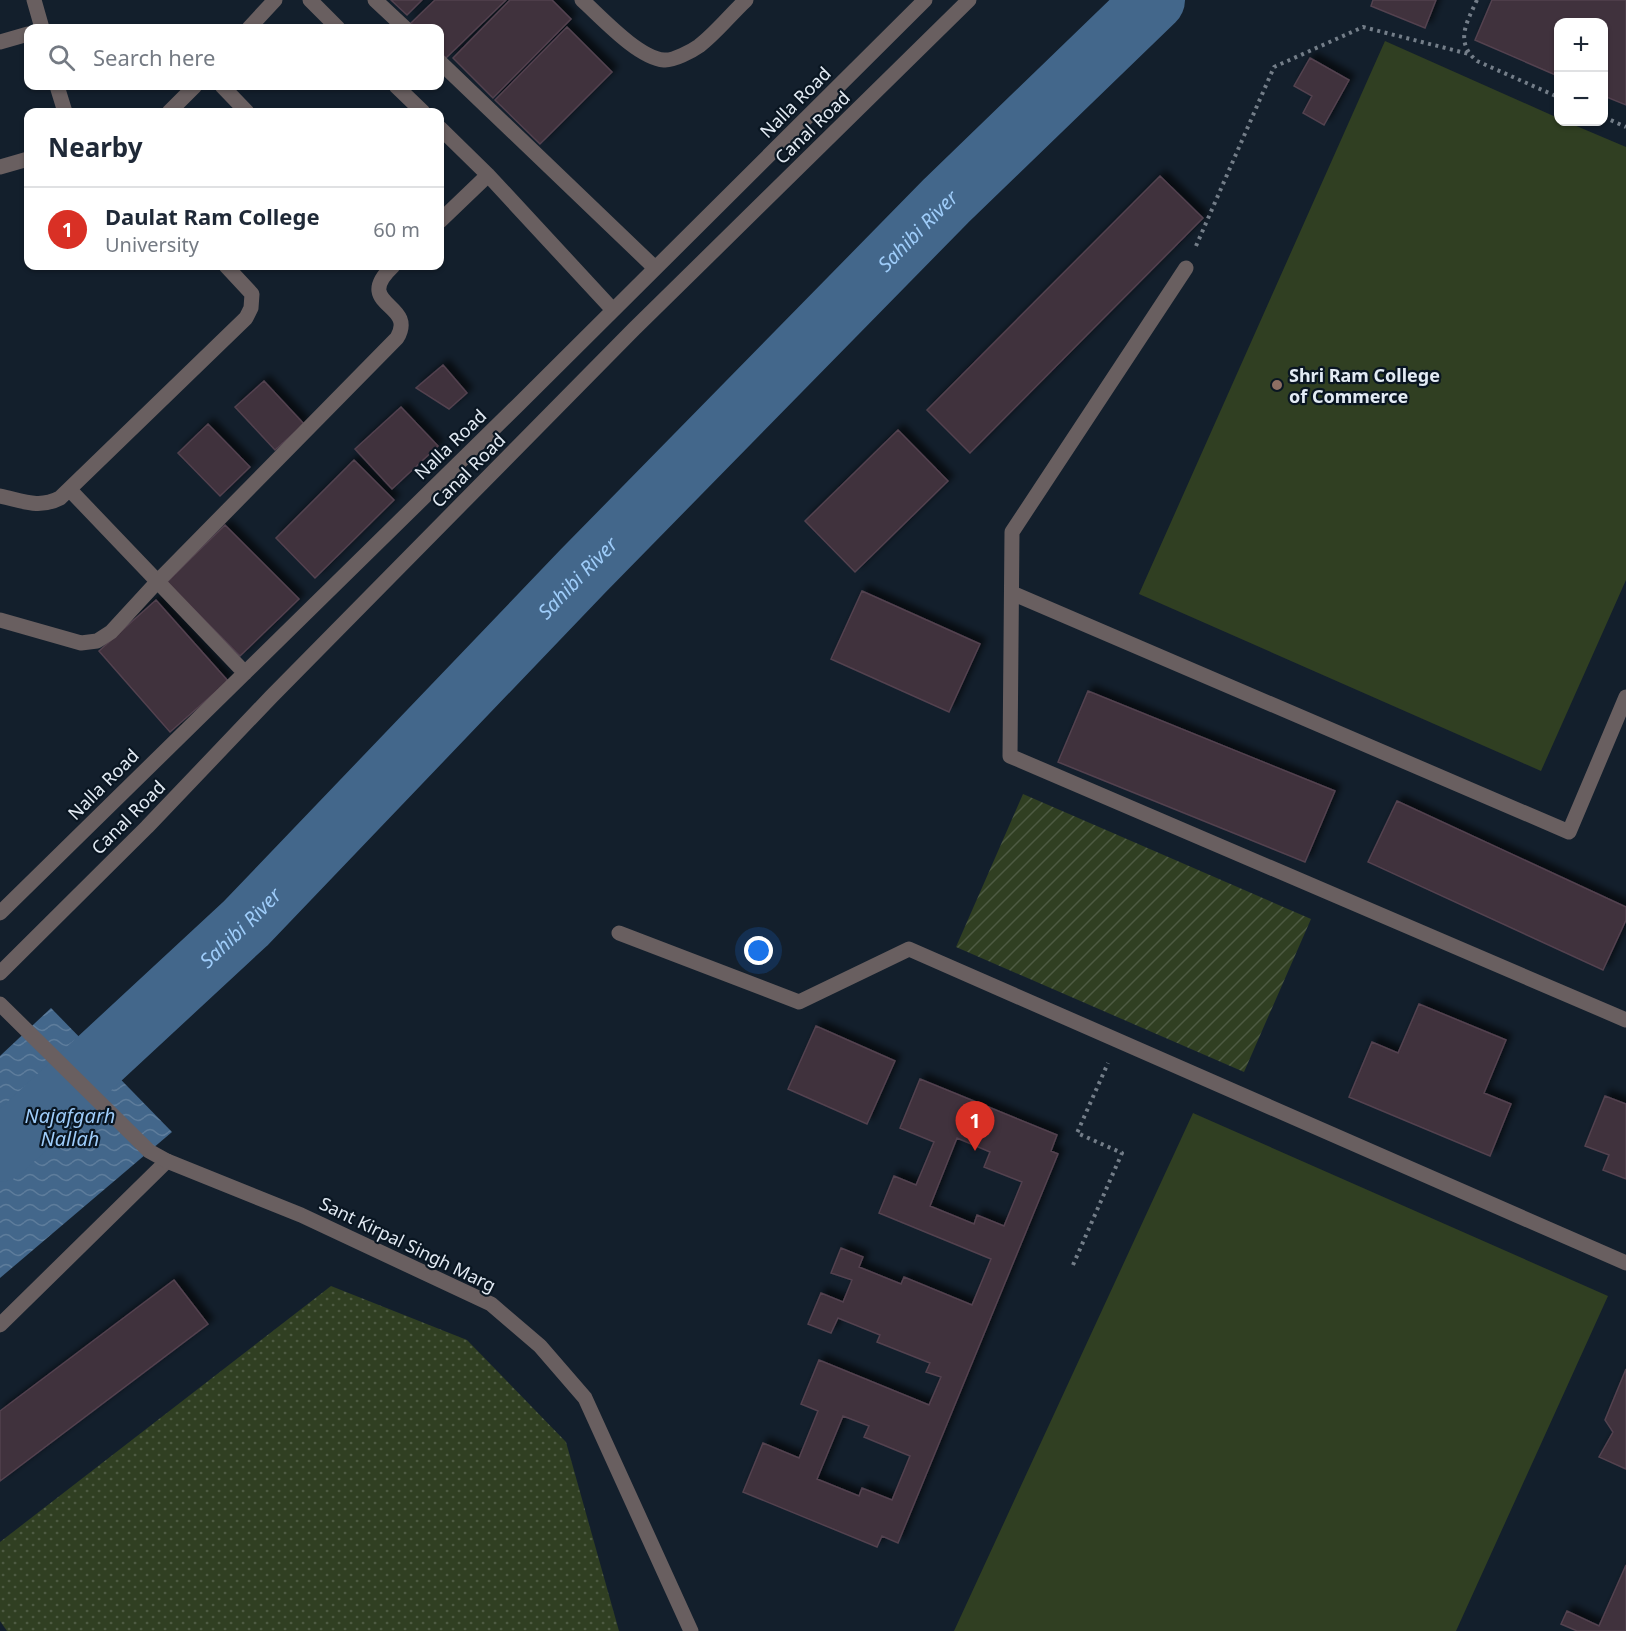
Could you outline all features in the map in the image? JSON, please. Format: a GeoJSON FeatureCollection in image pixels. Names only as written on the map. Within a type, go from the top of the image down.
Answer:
{"type":"FeatureCollection","features":[{"type":"Feature","properties":{"kind":"street"},"geometry":{"type":"LineString","coordinates":[[34,0],[41,24]]}},
{"type":"Feature","properties":{"kind":"street"},"geometry":{"type":"LineString","coordinates":[[253,24],[275,0]]}},
{"type":"Feature","properties":{"kind":"street"},"geometry":{"type":"LineString","coordinates":[[310,0],[334,24]]}},
{"type":"Feature","properties":{"kind":"street"},"geometry":{"type":"LineString","coordinates":[[375,0],[401,24]]}},
{"type":"Feature","properties":{"kind":"street"},"geometry":{"type":"LineString","coordinates":[[582,0],[644,53],[665,60],[682,55],[698,46],[746,0]]}},
{"type":"Feature","properties":{"kind":"street","name":"Nalla Road"},"geometry":{"type":"LineString","coordinates":[[0,913],[925,0]]}},
{"type":"Feature","properties":{"kind":"street","name":"Canal Road"},"geometry":{"type":"LineString","coordinates":[[0,973],[147,827],[271,697],[634,329],[969,0]]}},
{"type":"Feature","properties":{"kind":"street"},"geometry":{"type":"LineString","coordinates":[[0,42],[24,35]]}},
{"type":"Feature","properties":{"kind":"street"},"geometry":{"type":"LineString","coordinates":[[444,66],[655,268]]}},
{"type":"Feature","properties":{"kind":"street"},"geometry":{"type":"LineString","coordinates":[[58,90],[64,108]]}},
{"type":"Feature","properties":{"kind":"street"},"geometry":{"type":"LineString","coordinates":[[173,108],[191,90]]}},
{"type":"Feature","properties":{"kind":"street"},"geometry":{"type":"LineString","coordinates":[[226,90],[243,108]]}},
{"type":"Feature","properties":{"kind":"street"},"geometry":{"type":"LineString","coordinates":[[400,90],[419,108]]}},
{"type":"Feature","properties":{"kind":"street"},"geometry":{"type":"LineString","coordinates":[[444,132],[488,175],[613,310]]}},
{"type":"Feature","properties":{"kind":"street"},"geometry":{"type":"LineString","coordinates":[[0,167],[24,160]]}},
{"type":"Feature","properties":{"kind":"street"},"geometry":{"type":"LineString","coordinates":[[444,217],[488,175]]}},
{"type":"Feature","properties":{"kind":"street"},"geometry":{"type":"LineString","coordinates":[[1186,268],[1012,532],[1010,756],[1626,1020]]}},
{"type":"Feature","properties":{"kind":"street"},"geometry":{"type":"LineString","coordinates":[[0,496],[35,504],[49,504],[60,498],[246,318],[251,308],[252,294],[230,270]]}},
{"type":"Feature","properties":{"kind":"street"},"geometry":{"type":"LineString","coordinates":[[0,620],[81,643],[97,641],[111,632],[157,582],[397,338],[402,322],[381,298],[378,288],[383,275],[389,270]]}},
{"type":"Feature","properties":{"kind":"street"},"geometry":{"type":"LineString","coordinates":[[70,490],[245,673]]}},
{"type":"Feature","properties":{"kind":"street"},"geometry":{"type":"LineString","coordinates":[[1012,593],[1569,832],[1626,697]]}},
{"type":"Feature","properties":{"kind":"street"},"geometry":{"type":"LineString","coordinates":[[619,933],[799,1002],[909,949],[1626,1263]]}},
{"type":"Feature","properties":{"kind":"street","name":"Sant Kirpal Singh Marg"},"geometry":{"type":"LineString","coordinates":[[2,1006],[149,1151],[167,1161],[302,1215],[491,1304],[540,1346],[585,1398],[691,1631]]}},
{"type":"Feature","properties":{"kind":"street"},"geometry":{"type":"LineString","coordinates":[[0,1325],[167,1161]]}},
{"type":"Feature","properties":{"kind":"path"},"geometry":{"type":"LineString","coordinates":[[1469,54],[1465,44],[1464,30],[1477,0]]}},
{"type":"Feature","properties":{"kind":"path"},"geometry":{"type":"LineString","coordinates":[[1186,268],[1274,67],[1363,27],[1469,54],[1477,61],[1554,95]]}},
{"type":"Feature","properties":{"kind":"path"},"geometry":{"type":"LineString","coordinates":[[1608,119],[1626,127]]}},
{"type":"Feature","properties":{"kind":"path"},"geometry":{"type":"LineString","coordinates":[[1073,1265],[1122,1153],[1077,1133],[1118,1040]]}},
{"type":"Feature","properties":{"kind":"green space"},"geometry":{"type":"Polygon","coordinates":[[[1385,41],[1554,116],[1554,126],[1576,126],[1626,147],[1626,580],[1541,771],[1139,594],[1385,41]]]}},
{"type":"Feature","properties":{"kind":"green space"},"geometry":{"type":"Polygon","coordinates":[[[1023,794],[1311,919],[1244,1072],[956,947],[1023,794]]]}},
{"type":"Feature","properties":{"kind":"green space"},"geometry":{"type":"Polygon","coordinates":[[[1193,1113],[1608,1296],[1456,1631],[954,1631],[1193,1113]]]}},
{"type":"Feature","properties":{"kind":"green space"},"geometry":{"type":"Polygon","coordinates":[[[331,1286],[467,1340],[566,1442],[619,1631],[7,1631],[0,1621],[0,1542],[331,1286]]]}},
{"type":"Feature","properties":{"kind":"water","name":"Najafgarh Nallah"},"geometry":{"type":"Polygon","coordinates":[[[51,1008],[172,1132],[0,1278],[0,1056],[51,1008]]]}},
{"type":"Feature","properties":{"kind":"building"},"geometry":{"type":"Polygon","coordinates":[[[391,0],[422,0],[407,15],[391,0]]]}},
{"type":"Feature","properties":{"kind":"building"},"geometry":{"type":"Polygon","coordinates":[[[435,0],[506,0],[446,58],[444,56],[444,24],[411,23],[435,0]]]}},
{"type":"Feature","properties":{"kind":"building"},"geometry":{"type":"Polygon","coordinates":[[[510,0],[552,0],[571,19],[493,98],[453,58],[510,0]]]}},
{"type":"Feature","properties":{"kind":"building"},"geometry":{"type":"Polygon","coordinates":[[[1373,0],[1436,0],[1425,28],[1371,6],[1373,0]]]}},
{"type":"Feature","properties":{"kind":"building"},"geometry":{"type":"Polygon","coordinates":[[[1492,0],[1626,0],[1626,105],[1608,98],[1608,18],[1554,18],[1554,74],[1475,40],[1492,0]]]}},
{"type":"Feature","properties":{"kind":"building"},"geometry":{"type":"Polygon","coordinates":[[[567,27],[612,72],[540,144],[495,100],[567,27]]]}},
{"type":"Feature","properties":{"kind":"building"},"geometry":{"type":"Polygon","coordinates":[[[1310,58],[1349,80],[1324,125],[1303,113],[1312,96],[1294,86],[1310,58]]]}},
{"type":"Feature","properties":{"kind":"building"},"geometry":{"type":"Polygon","coordinates":[[[1160,176],[1203,218],[970,453],[927,410],[1160,176]]]}},
{"type":"Feature","properties":{"kind":"building"},"geometry":{"type":"Polygon","coordinates":[[[443,365],[467,393],[449,409],[416,388],[443,365]]]}},
{"type":"Feature","properties":{"kind":"building"},"geometry":{"type":"Polygon","coordinates":[[[264,381],[304,424],[275,450],[235,407],[264,381]]]}},
{"type":"Feature","properties":{"kind":"building"},"geometry":{"type":"Polygon","coordinates":[[[401,407],[438,446],[392,489],[355,449],[401,407]]]}},
{"type":"Feature","properties":{"kind":"building"},"geometry":{"type":"Polygon","coordinates":[[[208,424],[250,467],[220,496],[178,453],[208,424]]]}},
{"type":"Feature","properties":{"kind":"building"},"geometry":{"type":"Polygon","coordinates":[[[898,430],[948,481],[855,572],[805,521],[898,430]]]}},
{"type":"Feature","properties":{"kind":"building"},"geometry":{"type":"Polygon","coordinates":[[[354,460],[394,500],[315,578],[276,538],[354,460]]]}},
{"type":"Feature","properties":{"kind":"building"},"geometry":{"type":"Polygon","coordinates":[[[225,525],[299,599],[240,656],[167,582],[225,525]]]}},
{"type":"Feature","properties":{"kind":"building"},"geometry":{"type":"Polygon","coordinates":[[[862,591],[980,644],[949,712],[831,659],[862,591]]]}},
{"type":"Feature","properties":{"kind":"building"},"geometry":{"type":"Polygon","coordinates":[[[156,600],[228,681],[170,732],[99,651],[156,600]]]}},
{"type":"Feature","properties":{"kind":"building"},"geometry":{"type":"Polygon","coordinates":[[[1088,691],[1335,791],[1305,862],[1058,762],[1088,691]]]}},
{"type":"Feature","properties":{"kind":"building"},"geometry":{"type":"Polygon","coordinates":[[[1397,801],[1626,907],[1626,920],[1603,970],[1368,862],[1397,801]]]}},
{"type":"Feature","properties":{"kind":"building"},"geometry":{"type":"Polygon","coordinates":[[[1419,1004],[1506,1040],[1484,1093],[1511,1104],[1490,1156],[1349,1097],[1372,1042],[1398,1053],[1419,1004]]]}},
{"type":"Feature","properties":{"kind":"building"},"geometry":{"type":"Polygon","coordinates":[[[816,1026],[895,1061],[867,1124],[788,1089],[816,1026]]]}},
{"type":"Feature","properties":{"kind":"building"},"geometry":{"type":"Polygon","coordinates":[[[920,1079],[1057,1135],[1051,1151],[1058,1154],[898,1543],[882,1536],[877,1547],[743,1492],[763,1443],[799,1458],[818,1411],[801,1404],[819,1360],[929,1405],[941,1377],[926,1372],[930,1363],[877,1342],[880,1335],[838,1318],[831,1333],[808,1324],[821,1293],[843,1302],[852,1280],[831,1273],[841,1248],[863,1257],[859,1267],[901,1284],[904,1277],[972,1305],[991,1259],[879,1213],[894,1176],[916,1185],[934,1142],[900,1128],[920,1079]],[[957,1138],[930,1206],[974,1224],[977,1215],[1004,1226],[1022,1182],[984,1167],[990,1152],[957,1138]],[[843,1416],[817,1479],[859,1496],[862,1488],[892,1500],[910,1456],[864,1437],[869,1426],[843,1416]]]}},
{"type":"Feature","properties":{"kind":"building"},"geometry":{"type":"Polygon","coordinates":[[[1605,1096],[1626,1104],[1626,1179],[1603,1170],[1609,1155],[1585,1146],[1605,1096]]]}},
{"type":"Feature","properties":{"kind":"building"},"geometry":{"type":"Polygon","coordinates":[[[174,1280],[208,1324],[0,1481],[0,1411],[174,1280]]]}},
{"type":"Feature","properties":{"kind":"building"},"geometry":{"type":"Polygon","coordinates":[[[1626,1369],[1626,1469],[1599,1457],[1613,1432],[1605,1420],[1626,1369]]]}},
{"type":"Feature","properties":{"kind":"building"},"geometry":{"type":"Polygon","coordinates":[[[1626,1565],[1626,1631],[1577,1631],[1561,1624],[1567,1611],[1599,1626],[1626,1565]]]}},
{"type":"Feature","properties":{"kind":"waterway","name":"Sahibi River"},"geometry":{"type":"LineString","coordinates":[[0,1151],[246,923],[583,571],[946,201],[1154,0]]}},
{"type":"Feature","properties":{"kind":"place","name":"Shri Ram College of Commerce"},"geometry":{"type":"Point","coordinates":[1277,385]}},
{"type":"Feature","properties":{"kind":"place","name":"Daulat Ram College"},"geometry":{"type":"Point","coordinates":[975,1151]}}]}
